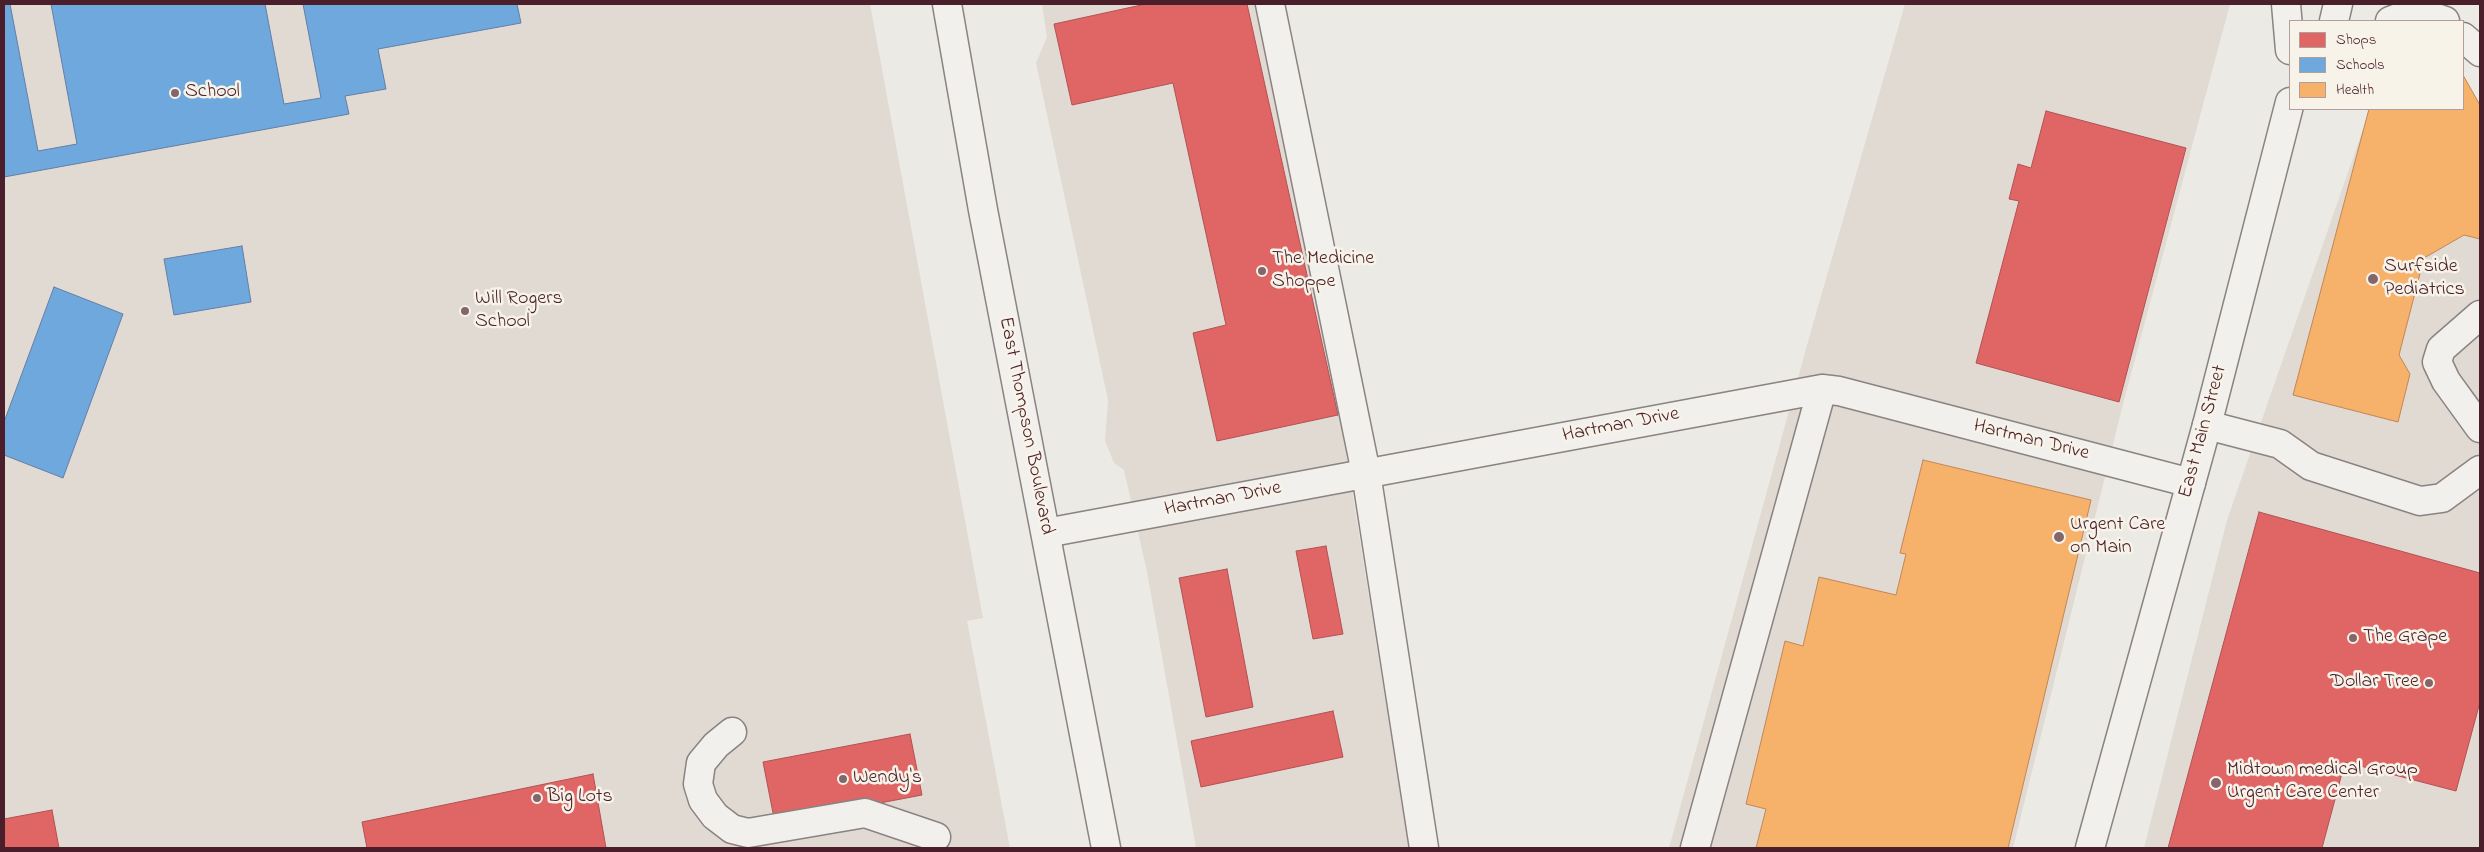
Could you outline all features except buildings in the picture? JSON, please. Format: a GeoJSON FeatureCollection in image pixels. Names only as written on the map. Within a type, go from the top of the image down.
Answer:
{"type":"FeatureCollection","features":[{"type":"Feature","properties":{"kind":"main road","name":"East Thompson Boulevard"},"geometry":{"type":"LineString","coordinates":[[947,4],[983,210],[1106,848]]}},
{"type":"Feature","properties":{"kind":"main road"},"geometry":{"type":"LineString","coordinates":[[1270,4],[1366,473],[1424,848]]}},
{"type":"Feature","properties":{"kind":"main road"},"geometry":{"type":"LineString","coordinates":[[2286,4],[2289,38]]}},
{"type":"Feature","properties":{"kind":"main road"},"geometry":{"type":"LineString","coordinates":[[2334,20],[2338,4]]}},
{"type":"Feature","properties":{"kind":"main road"},"geometry":{"type":"LineString","coordinates":[[2393,20],[2403,16],[2425,14],[2442,20]]}},
{"type":"Feature","properties":{"kind":"main road"},"geometry":{"type":"LineString","coordinates":[[2464,38],[2480,52]]}},
{"type":"Feature","properties":{"kind":"main road","name":"East Main Street"},"geometry":{"type":"LineString","coordinates":[[2090,848],[2207,425],[2289,106]]}},
{"type":"Feature","properties":{"kind":"main road"},"geometry":{"type":"LineString","coordinates":[[2480,315],[2441,349],[2437,362],[2446,380],[2480,428]]}},
{"type":"Feature","properties":{"kind":"main road","name":"Hartman Drive"},"geometry":{"type":"LineString","coordinates":[[1046,533],[1822,389],[1839,390],[2191,483]]}},
{"type":"Feature","properties":{"kind":"main road"},"geometry":{"type":"LineString","coordinates":[[1695,848],[1822,389]]}},
{"type":"Feature","properties":{"kind":"main road"},"geometry":{"type":"LineString","coordinates":[[2207,425],[2280,444],[2311,466],[2420,502],[2442,498],[2480,470]]}},
{"type":"Feature","properties":{"kind":"main road"},"geometry":{"type":"LineString","coordinates":[[732,732],[716,745],[701,762],[698,784],[703,800],[715,816],[732,829],[748,833],[865,813],[936,837]]}},
{"type":"Feature","properties":{"kind":"shaded area","name":"Will Rogers School"},"geometry":{"type":"Polygon","coordinates":[[[4,4],[870,4],[983,618],[967,621],[1010,848],[4,848],[4,4]]]}},
{"type":"Feature","properties":{"kind":"shaded area"},"geometry":{"type":"Polygon","coordinates":[[[1042,4],[1258,4],[1340,415],[1409,848],[1196,848],[1147,572],[1124,470],[1114,463],[1105,441],[1108,400],[1036,63],[1047,37],[1042,4]]]}},
{"type":"Feature","properties":{"kind":"shaded area"},"geometry":{"type":"Polygon","coordinates":[[[1905,4],[2230,4],[2123,404],[2013,848],[1669,848],[1809,338],[1905,4]]]}},
{"type":"Feature","properties":{"kind":"shaded area"},"geometry":{"type":"Polygon","coordinates":[[[2464,106],[2480,130],[2480,848],[2144,848],[2227,520],[2370,110],[2464,110],[2464,106]]]}},
{"type":"Feature","properties":{"kind":"place","name":"School"},"geometry":{"type":"Point","coordinates":[175,93]}},
{"type":"Feature","properties":{"kind":"place","name":"The Medicine Shoppe"},"geometry":{"type":"Point","coordinates":[1262,271]}},
{"type":"Feature","properties":{"kind":"place","name":"Surfside Pediatrics"},"geometry":{"type":"Point","coordinates":[2373,279]}},
{"type":"Feature","properties":{"kind":"place","name":"Will Rogers School"},"geometry":{"type":"Point","coordinates":[465,311]}},
{"type":"Feature","properties":{"kind":"place","name":"Urgent Care on Main"},"geometry":{"type":"Point","coordinates":[2059,537]}},
{"type":"Feature","properties":{"kind":"place","name":"The Grape"},"geometry":{"type":"Point","coordinates":[2353,638]}},
{"type":"Feature","properties":{"kind":"place","name":"Dollar Tree"},"geometry":{"type":"Point","coordinates":[2429,683]}},
{"type":"Feature","properties":{"kind":"place","name":"Wendy's"},"geometry":{"type":"Point","coordinates":[843,779]}},
{"type":"Feature","properties":{"kind":"place","name":"Midtown medical Group Urgent Care Center"},"geometry":{"type":"Point","coordinates":[2216,783]}},
{"type":"Feature","properties":{"kind":"place","name":"Big Lots"},"geometry":{"type":"Point","coordinates":[537,798]}}]}
